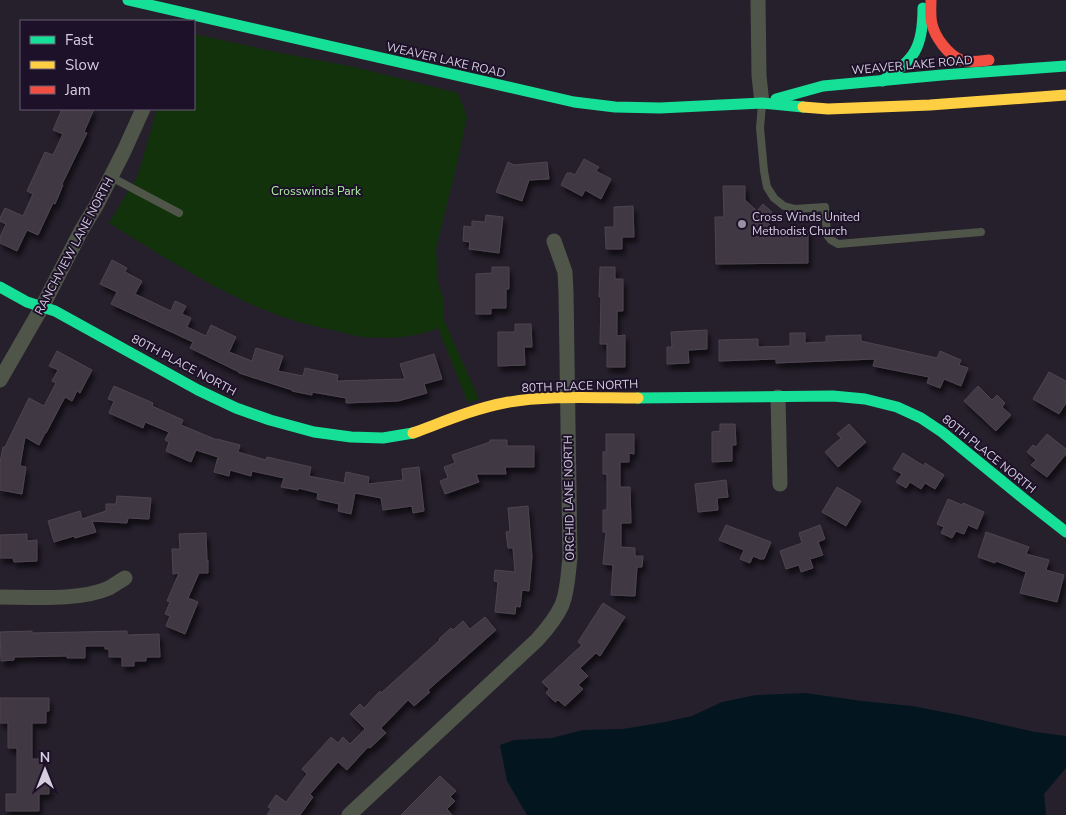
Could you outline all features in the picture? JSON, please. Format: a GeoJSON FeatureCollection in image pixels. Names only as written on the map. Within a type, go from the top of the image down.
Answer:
{"type":"FeatureCollection","features":[{"type":"Feature","properties":{"kind":"main road","name":"WEAVER LAKE ROAD"},"geometry":{"type":"LineString","coordinates":[[128,0],[171,16],[190,20]]}},
{"type":"Feature","properties":{"kind":"main road"},"geometry":{"type":"LineString","coordinates":[[882,81],[901,68],[914,54],[918,46],[922,28],[922,0]]}},
{"type":"Feature","properties":{"kind":"main road"},"geometry":{"type":"LineString","coordinates":[[931,0],[932,26],[940,42],[962,60],[1006,59],[1048,67]]}},
{"type":"Feature","properties":{"kind":"main road","name":"WEAVER LAKE ROAD"},"geometry":{"type":"LineString","coordinates":[[195,21],[574,102],[615,107],[660,108],[762,102],[828,109],[930,105],[1066,95]]}},
{"type":"Feature","properties":{"kind":"main road","name":"WEAVER LAKE ROAD"},"geometry":{"type":"LineString","coordinates":[[762,102],[823,86],[1066,66]]}},
{"type":"Feature","properties":{"kind":"main road","name":"80TH PLACE NORTH"},"geometry":{"type":"LineString","coordinates":[[0,287],[28,302],[55,311],[198,390],[236,408],[314,432],[351,437],[383,438],[413,433],[477,410],[504,403],[540,399],[833,396],[862,398],[897,407],[927,422],[955,442],[1040,514],[1066,532]]}},
{"type":"Feature","properties":{"kind":"street"},"geometry":{"type":"LineString","coordinates":[[758,0],[762,102]]}},
{"type":"Feature","properties":{"kind":"street","name":"RANCHVIEW LANE NORTH"},"geometry":{"type":"LineString","coordinates":[[0,380],[42,307],[111,177],[143,110]]}},
{"type":"Feature","properties":{"kind":"street","name":"ORCHID LANE NORTH"},"geometry":{"type":"LineString","coordinates":[[349,815],[537,640],[552,623],[562,604],[567,588],[570,558],[565,272],[554,241]]}},
{"type":"Feature","properties":{"kind":"street"},"geometry":{"type":"LineString","coordinates":[[778,397],[780,484]]}},
{"type":"Feature","properties":{"kind":"street"},"geometry":{"type":"LineString","coordinates":[[0,597],[71,597],[91,594],[109,588],[125,578]]}},
{"type":"Feature","properties":{"kind":"lane"},"geometry":{"type":"LineString","coordinates":[[762,102],[760,128],[767,187],[774,198],[784,206],[795,209],[825,207],[827,235],[831,240],[838,244],[981,232]]}},
{"type":"Feature","properties":{"kind":"lane"},"geometry":{"type":"LineString","coordinates":[[111,177],[178,213]]}},
{"type":"Feature","properties":{"kind":"green space","name":"Crosswinds Park"},"geometry":{"type":"Polygon","coordinates":[[[195,34],[354,67],[458,93],[467,117],[436,248],[438,282],[443,298],[443,318],[479,399],[468,403],[438,328],[411,336],[372,338],[292,320],[224,291],[185,270],[109,223],[138,175],[157,110],[195,110],[195,34]]]}},
{"type":"Feature","properties":{"kind":"water"},"geometry":{"type":"Polygon","coordinates":[[[805,693],[912,706],[1035,732],[1066,736],[1066,768],[1044,794],[1046,815],[527,815],[507,781],[500,745],[514,740],[552,738],[583,730],[623,729],[692,716],[722,702],[756,695],[805,693]]]}},
{"type":"Feature","properties":{"kind":"building"},"geometry":{"type":"Polygon","coordinates":[[[62,110],[94,110],[84,132],[87,133],[62,184],[55,204],[53,203],[38,235],[27,230],[17,251],[0,243],[0,237],[6,224],[0,221],[0,218],[5,208],[23,216],[33,194],[27,191],[45,152],[53,155],[63,134],[53,130],[62,110]]]}},
{"type":"Feature","properties":{"kind":"building"},"geometry":{"type":"Polygon","coordinates":[[[584,159],[599,167],[596,171],[611,179],[601,199],[585,190],[582,196],[561,185],[567,173],[575,175],[584,159]]]}},
{"type":"Feature","properties":{"kind":"building"},"geometry":{"type":"Polygon","coordinates":[[[508,162],[514,165],[547,162],[549,179],[529,180],[522,201],[496,192],[508,162]]]}},
{"type":"Feature","properties":{"kind":"building","name":"Cross Winds United Methodist Church"},"geometry":{"type":"Polygon","coordinates":[[[723,186],[745,186],[745,200],[757,211],[763,204],[772,212],[764,219],[775,230],[808,229],[808,263],[716,264],[715,217],[724,217],[723,186]]]}},
{"type":"Feature","properties":{"kind":"building"},"geometry":{"type":"Polygon","coordinates":[[[633,206],[634,237],[622,237],[622,249],[606,249],[605,227],[614,227],[614,207],[633,206]]]}},
{"type":"Feature","properties":{"kind":"building"},"geometry":{"type":"Polygon","coordinates":[[[486,215],[503,217],[499,253],[469,249],[470,242],[463,241],[464,226],[472,227],[472,221],[485,222],[486,215]]]}},
{"type":"Feature","properties":{"kind":"building"},"geometry":{"type":"Polygon","coordinates":[[[112,260],[127,268],[125,272],[142,281],[135,294],[171,311],[175,301],[186,306],[182,314],[191,318],[187,327],[206,336],[211,325],[236,337],[229,352],[252,361],[256,348],[283,356],[278,371],[303,376],[305,368],[338,375],[337,381],[405,379],[400,364],[434,354],[442,379],[424,384],[427,393],[398,401],[346,403],[346,398],[312,392],[312,395],[292,391],[239,373],[190,348],[193,342],[111,304],[117,292],[100,284],[112,260]]]}},
{"type":"Feature","properties":{"kind":"building"},"geometry":{"type":"Polygon","coordinates":[[[492,267],[509,267],[509,289],[506,289],[506,308],[491,308],[491,314],[476,314],[476,274],[492,273],[492,267]]]}},
{"type":"Feature","properties":{"kind":"building"},"geometry":{"type":"Polygon","coordinates":[[[600,267],[615,267],[615,279],[623,279],[623,311],[617,311],[617,336],[625,335],[625,367],[607,367],[607,344],[600,344],[600,267]]]}},
{"type":"Feature","properties":{"kind":"building"},"geometry":{"type":"Polygon","coordinates":[[[515,324],[531,324],[532,347],[524,347],[525,365],[498,366],[498,332],[515,332],[515,324]]]}},
{"type":"Feature","properties":{"kind":"building"},"geometry":{"type":"Polygon","coordinates":[[[707,330],[707,349],[688,350],[689,363],[667,364],[667,347],[672,347],[671,332],[707,330]]]}},
{"type":"Feature","properties":{"kind":"building"},"geometry":{"type":"Polygon","coordinates":[[[790,333],[805,333],[805,343],[826,342],[826,336],[861,335],[861,341],[937,358],[940,351],[961,360],[959,365],[968,368],[961,386],[944,379],[940,388],[927,383],[929,377],[873,366],[875,359],[776,363],[776,359],[719,361],[719,340],[758,339],[758,347],[790,346],[790,333]]]}},
{"type":"Feature","properties":{"kind":"building"},"geometry":{"type":"Polygon","coordinates":[[[57,351],[92,370],[80,393],[77,391],[72,401],[65,397],[39,445],[25,437],[20,466],[26,467],[22,494],[0,490],[0,462],[3,447],[5,447],[29,398],[44,406],[56,383],[52,381],[58,370],[49,366],[57,351]]]}},
{"type":"Feature","properties":{"kind":"building"},"geometry":{"type":"Polygon","coordinates":[[[1049,372],[1066,381],[1066,403],[1059,414],[1033,399],[1049,372]]]}},
{"type":"Feature","properties":{"kind":"building"},"geometry":{"type":"Polygon","coordinates":[[[114,386],[153,403],[152,406],[183,420],[181,425],[217,440],[240,445],[238,452],[266,460],[267,457],[311,467],[309,476],[344,483],[346,472],[369,477],[368,484],[403,480],[402,469],[419,467],[424,511],[413,513],[412,506],[383,510],[381,498],[355,493],[351,514],[338,511],[339,504],[317,499],[318,493],[298,488],[298,490],[281,487],[284,478],[252,471],[251,476],[230,470],[229,476],[214,472],[218,457],[196,450],[191,462],[166,451],[169,442],[165,440],[169,432],[145,422],[143,428],[109,413],[114,401],[108,399],[114,386]]]}},
{"type":"Feature","properties":{"kind":"building"},"geometry":{"type":"Polygon","coordinates":[[[978,386],[992,400],[997,395],[1005,403],[1002,407],[1011,415],[996,431],[964,401],[978,386]]]}},
{"type":"Feature","properties":{"kind":"building"},"geometry":{"type":"Polygon","coordinates":[[[720,424],[735,424],[736,445],[732,445],[732,461],[712,462],[712,432],[720,431],[720,424]]]}},
{"type":"Feature","properties":{"kind":"building"},"geometry":{"type":"Polygon","coordinates":[[[849,424],[866,442],[838,467],[825,452],[841,438],[837,434],[849,424]]]}},
{"type":"Feature","properties":{"kind":"building"},"geometry":{"type":"Polygon","coordinates":[[[606,434],[634,434],[634,454],[629,453],[629,462],[620,462],[620,487],[630,487],[631,523],[621,523],[621,547],[635,548],[635,556],[643,556],[642,567],[637,567],[635,596],[611,595],[613,565],[603,564],[606,532],[603,532],[603,510],[607,510],[607,474],[603,474],[603,452],[606,452],[606,434]]]}},
{"type":"Feature","properties":{"kind":"building"},"geometry":{"type":"Polygon","coordinates":[[[1047,434],[1066,449],[1066,454],[1047,477],[1031,465],[1036,460],[1027,452],[1033,445],[1036,447],[1047,434]]]}},
{"type":"Feature","properties":{"kind":"building"},"geometry":{"type":"Polygon","coordinates":[[[490,440],[507,440],[507,446],[534,446],[534,467],[505,467],[506,474],[476,474],[479,482],[445,494],[440,481],[448,478],[444,467],[455,463],[452,455],[490,442],[490,440]]]}},
{"type":"Feature","properties":{"kind":"building"},"geometry":{"type":"Polygon","coordinates":[[[903,453],[924,466],[925,463],[944,475],[935,489],[925,483],[921,489],[910,482],[906,488],[896,482],[902,474],[893,469],[903,453]]]}},
{"type":"Feature","properties":{"kind":"building"},"geometry":{"type":"Polygon","coordinates":[[[726,480],[728,497],[717,498],[718,510],[698,512],[695,484],[726,480]]]}},
{"type":"Feature","properties":{"kind":"building"},"geometry":{"type":"Polygon","coordinates":[[[837,487],[861,501],[846,526],[822,512],[837,487]]]}},
{"type":"Feature","properties":{"kind":"building"},"geometry":{"type":"Polygon","coordinates":[[[117,496],[151,498],[149,519],[128,518],[127,523],[92,521],[96,532],[54,542],[48,521],[80,511],[82,519],[106,511],[106,504],[116,504],[117,496]]]}},
{"type":"Feature","properties":{"kind":"building"},"geometry":{"type":"Polygon","coordinates":[[[948,499],[984,512],[977,529],[968,525],[964,534],[956,531],[952,538],[941,533],[944,527],[937,524],[948,499]]]}},
{"type":"Feature","properties":{"kind":"building"},"geometry":{"type":"Polygon","coordinates":[[[528,506],[532,557],[529,591],[522,590],[520,607],[516,606],[515,614],[495,612],[498,582],[494,581],[495,570],[515,572],[513,548],[508,548],[506,532],[510,531],[508,508],[528,506]]]}},
{"type":"Feature","properties":{"kind":"building"},"geometry":{"type":"Polygon","coordinates":[[[726,525],[771,542],[764,559],[753,556],[750,563],[740,559],[744,550],[719,540],[726,525]]]}},
{"type":"Feature","properties":{"kind":"building"},"geometry":{"type":"Polygon","coordinates":[[[820,525],[825,539],[818,542],[823,555],[810,559],[813,568],[801,572],[799,565],[786,569],[780,551],[802,543],[799,533],[820,525]]]}},
{"type":"Feature","properties":{"kind":"building"},"geometry":{"type":"Polygon","coordinates":[[[986,532],[1029,547],[1026,554],[1049,560],[1046,570],[1064,575],[1057,602],[1020,593],[1026,572],[996,561],[995,563],[978,557],[986,532]]]}},
{"type":"Feature","properties":{"kind":"building"},"geometry":{"type":"Polygon","coordinates":[[[206,533],[208,573],[199,573],[188,598],[198,602],[185,634],[166,626],[170,616],[165,614],[170,602],[167,601],[179,573],[173,574],[172,549],[180,549],[179,534],[206,533]]]}},
{"type":"Feature","properties":{"kind":"building"},"geometry":{"type":"Polygon","coordinates":[[[27,534],[27,541],[37,540],[37,561],[14,562],[13,558],[0,558],[0,535],[27,534]]]}},
{"type":"Feature","properties":{"kind":"building"},"geometry":{"type":"Polygon","coordinates":[[[603,603],[625,617],[600,656],[596,653],[580,668],[588,676],[578,685],[583,689],[565,706],[558,700],[555,702],[546,693],[549,689],[542,682],[582,645],[578,642],[603,603]]]}},
{"type":"Feature","properties":{"kind":"building"},"geometry":{"type":"Polygon","coordinates":[[[485,617],[496,630],[428,690],[430,692],[414,706],[408,700],[381,728],[386,733],[370,748],[368,747],[347,770],[338,762],[310,794],[313,797],[300,815],[267,815],[271,809],[268,807],[276,795],[286,802],[307,774],[302,769],[331,737],[338,743],[343,737],[350,744],[365,729],[350,714],[360,704],[364,708],[380,691],[381,693],[451,628],[453,630],[463,621],[470,629],[485,617]]]}},
{"type":"Feature","properties":{"kind":"building"},"geometry":{"type":"Polygon","coordinates":[[[32,631],[32,633],[127,631],[127,635],[159,634],[160,657],[146,657],[146,661],[134,661],[134,666],[122,666],[122,657],[109,657],[109,649],[105,649],[105,646],[85,646],[85,658],[67,658],[67,656],[14,657],[14,660],[1,661],[0,632],[32,631]]]}},
{"type":"Feature","properties":{"kind":"building"},"geometry":{"type":"Polygon","coordinates":[[[0,698],[49,698],[49,711],[46,711],[46,723],[32,723],[32,759],[42,759],[42,782],[49,782],[49,794],[39,794],[39,811],[6,811],[6,794],[17,794],[17,748],[8,748],[8,723],[0,723],[0,698]]]}},
{"type":"Feature","properties":{"kind":"building"},"geometry":{"type":"Polygon","coordinates":[[[440,776],[456,791],[450,797],[455,801],[447,809],[452,815],[401,815],[440,776]]]}},
{"type":"Feature","properties":{"kind":"traffic: fast"},"geometry":{"type":"LineString","coordinates":[[128,0],[574,102],[615,107],[660,108],[762,103],[803,107]]}},
{"type":"Feature","properties":{"kind":"traffic: fast"},"geometry":{"type":"LineString","coordinates":[[882,81],[902,66],[915,51],[921,33],[923,8]]}},
{"type":"Feature","properties":{"kind":"traffic: fast"},"geometry":{"type":"LineString","coordinates":[[776,99],[823,86],[1066,66]]}},
{"type":"Feature","properties":{"kind":"traffic: fast"},"geometry":{"type":"LineString","coordinates":[[0,287],[27,302],[55,311],[198,390],[236,408],[314,432],[351,437],[383,438],[413,433]]}},
{"type":"Feature","properties":{"kind":"traffic: fast"},"geometry":{"type":"LineString","coordinates":[[638,398],[833,396],[865,399],[897,407],[921,418],[942,432],[1066,532]]}},
{"type":"Feature","properties":{"kind":"traffic: slow"},"geometry":{"type":"LineString","coordinates":[[803,107],[828,109],[930,105],[1066,95]]}},
{"type":"Feature","properties":{"kind":"traffic: slow"},"geometry":{"type":"LineString","coordinates":[[413,433],[458,416],[520,400],[638,398]]}},
{"type":"Feature","properties":{"kind":"traffic: jam"},"geometry":{"type":"LineString","coordinates":[[931,0],[932,24],[939,40],[947,50],[956,58],[964,61],[989,60]]}},
{"type":"Feature","properties":{"kind":"place","name":"Cross Winds United Methodist Church"},"geometry":{"type":"Point","coordinates":[742,224]}}]}
